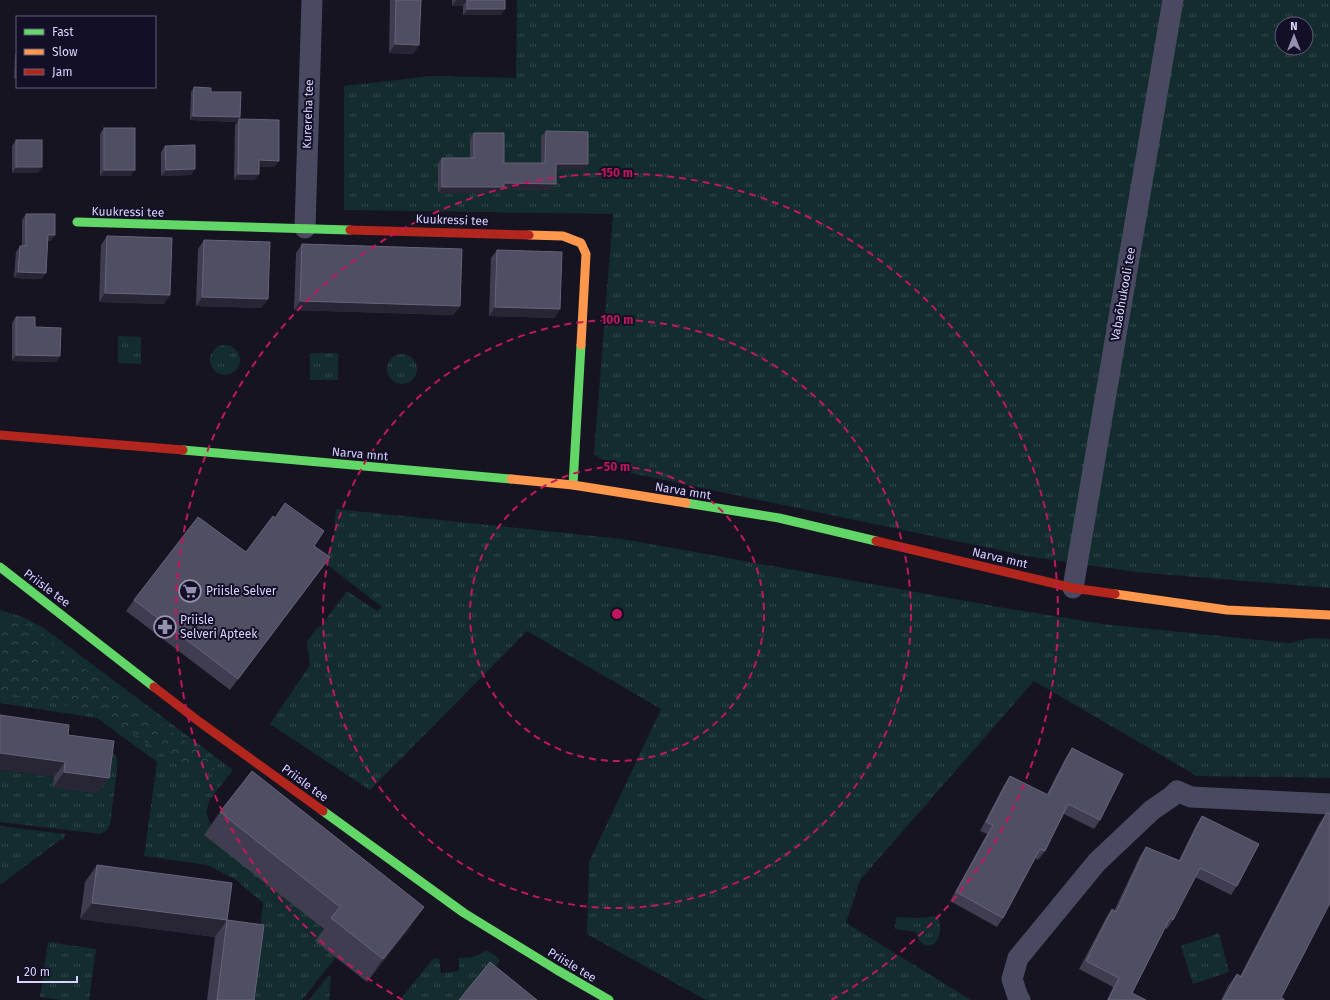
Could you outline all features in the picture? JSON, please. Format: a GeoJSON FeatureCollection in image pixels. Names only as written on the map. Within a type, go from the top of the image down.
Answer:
{"type":"FeatureCollection","features":[{"type":"Feature","properties":{"kind":"street","name":"Kurereha tee"},"geometry":{"type":"LineString","coordinates":[[305,228],[312,0]]}},
{"type":"Feature","properties":{"kind":"street","name":"Vabaõhukooli tee"},"geometry":{"type":"LineString","coordinates":[[1073,588],[1173,0]]}},
{"type":"Feature","properties":{"kind":"street","name":"Kuukressi tee"},"geometry":{"type":"LineString","coordinates":[[77,222],[563,236],[581,243],[586,254],[573,485]]}},
{"type":"Feature","properties":{"kind":"street","name":"Narva mnt"},"geometry":{"type":"LineString","coordinates":[[0,435],[141,446],[573,485],[779,518],[1073,588],[1227,610],[1330,616]]}},
{"type":"Feature","properties":{"kind":"street","name":"Priisle tee"},"geometry":{"type":"LineString","coordinates":[[0,567],[201,723],[458,908],[557,970],[609,1000]]}},
{"type":"Feature","properties":{"kind":"street"},"geometry":{"type":"LineString","coordinates":[[1020,1000],[1012,979],[1018,958],[1097,862],[1152,810],[1177,791],[1191,797],[1330,804]]}},
{"type":"Feature","properties":{"kind":"green space"},"geometry":{"type":"Polygon","coordinates":[[[517,0],[1330,0],[1330,588],[1136,572],[1032,557],[621,471],[594,454],[613,214],[344,210],[344,86],[432,76],[516,78],[517,0]]]}},
{"type":"Feature","properties":{"kind":"green space"},"geometry":{"type":"Polygon","coordinates":[[[118,336],[141,337],[141,364],[118,363],[118,336]]]}},
{"type":"Feature","properties":{"kind":"green space"},"geometry":{"type":"Polygon","coordinates":[[[225,345],[236,349],[240,360],[236,371],[225,375],[214,371],[210,360],[214,349],[225,345]]]}},
{"type":"Feature","properties":{"kind":"green space"},"geometry":{"type":"Polygon","coordinates":[[[310,353],[338,353],[338,380],[310,380],[310,353]]]}},
{"type":"Feature","properties":{"kind":"green space"},"geometry":{"type":"Polygon","coordinates":[[[402,354],[413,358],[417,369],[413,380],[402,384],[391,380],[387,369],[391,358],[402,354]]]}},
{"type":"Feature","properties":{"kind":"green space"},"geometry":{"type":"Polygon","coordinates":[[[336,509],[622,539],[999,607],[1102,624],[1290,643],[1309,638],[1330,639],[1330,778],[1197,776],[1034,681],[860,880],[846,923],[971,1000],[706,1000],[587,934],[589,862],[661,709],[527,631],[370,790],[270,724],[310,665],[307,641],[318,627],[320,627],[347,591],[377,611],[382,607],[325,563],[334,535],[336,509]]]}},
{"type":"Feature","properties":{"kind":"green space"},"geometry":{"type":"Polygon","coordinates":[[[0,610],[23,617],[44,628],[233,770],[209,801],[206,814],[211,825],[324,930],[336,957],[302,1000],[245,1000],[259,939],[263,903],[235,879],[207,865],[144,856],[157,762],[97,718],[0,703],[0,610]]]}},
{"type":"Feature","properties":{"kind":"green space"},"geometry":{"type":"Polygon","coordinates":[[[3,619],[36,628],[94,676],[203,754],[215,770],[176,763],[109,716],[0,692],[0,624],[3,619]]]}},
{"type":"Feature","properties":{"kind":"green space"},"geometry":{"type":"Polygon","coordinates":[[[110,749],[117,758],[117,769],[110,825],[106,831],[101,834],[0,822],[0,770],[54,777],[53,787],[110,749]]]}},
{"type":"Feature","properties":{"kind":"green space"},"geometry":{"type":"Polygon","coordinates":[[[0,826],[65,834],[64,839],[60,840],[0,885],[0,826]]]}},
{"type":"Feature","properties":{"kind":"green space"},"geometry":{"type":"Polygon","coordinates":[[[938,916],[940,927],[939,935],[937,941],[933,945],[928,946],[923,944],[916,932],[895,929],[896,917],[918,918],[938,916]]]}},
{"type":"Feature","properties":{"kind":"green space"},"geometry":{"type":"Polygon","coordinates":[[[1219,933],[1229,972],[1193,984],[1181,946],[1219,933]]]}},
{"type":"Feature","properties":{"kind":"green space"},"geometry":{"type":"Polygon","coordinates":[[[48,942],[96,949],[89,1000],[63,1000],[40,997],[48,942]]]}},
{"type":"Feature","properties":{"kind":"green space"},"geometry":{"type":"Polygon","coordinates":[[[487,950],[500,960],[497,966],[483,982],[460,1000],[400,1000],[435,958],[439,959],[441,973],[459,971],[459,958],[474,957],[487,950]]]}},
{"type":"Feature","properties":{"kind":"green space"},"geometry":{"type":"Polygon","coordinates":[[[328,976],[331,977],[329,1000],[309,1000],[328,976]]]}},
{"type":"Feature","properties":{"kind":"building"},"geometry":{"type":"Polygon","coordinates":[[[396,0],[421,0],[419,45],[395,44],[396,0]]]}},
{"type":"Feature","properties":{"kind":"building"},"geometry":{"type":"Polygon","coordinates":[[[467,0],[505,0],[505,9],[467,9],[467,0]]]}},
{"type":"Feature","properties":{"kind":"building"},"geometry":{"type":"Polygon","coordinates":[[[194,87],[211,88],[211,92],[241,92],[240,117],[193,116],[194,87]]]}},
{"type":"Feature","properties":{"kind":"building"},"geometry":{"type":"Polygon","coordinates":[[[239,119],[279,120],[279,161],[259,160],[259,174],[238,174],[239,119]]]}},
{"type":"Feature","properties":{"kind":"building"},"geometry":{"type":"Polygon","coordinates":[[[104,128],[135,128],[135,170],[104,170],[104,128]]]}},
{"type":"Feature","properties":{"kind":"building"},"geometry":{"type":"Polygon","coordinates":[[[546,131],[588,132],[588,164],[556,164],[556,184],[504,183],[504,187],[442,187],[442,158],[474,158],[474,133],[504,133],[504,163],[545,163],[546,131]]]}},
{"type":"Feature","properties":{"kind":"building"},"geometry":{"type":"Polygon","coordinates":[[[16,140],[42,140],[42,167],[16,167],[16,140]]]}},
{"type":"Feature","properties":{"kind":"building"},"geometry":{"type":"Polygon","coordinates":[[[195,145],[195,169],[166,170],[165,146],[195,145]]]}},
{"type":"Feature","properties":{"kind":"building"},"geometry":{"type":"Polygon","coordinates":[[[26,214],[55,214],[55,235],[48,235],[46,273],[18,272],[20,246],[26,246],[26,214]]]}},
{"type":"Feature","properties":{"kind":"building"},"geometry":{"type":"Polygon","coordinates":[[[107,236],[172,238],[170,295],[105,293],[107,236]]]}},
{"type":"Feature","properties":{"kind":"building"},"geometry":{"type":"Polygon","coordinates":[[[204,240],[270,242],[268,299],[202,297],[204,240]]]}},
{"type":"Feature","properties":{"kind":"building"},"geometry":{"type":"Polygon","coordinates":[[[302,244],[462,249],[460,306],[300,301],[302,244]]]}},
{"type":"Feature","properties":{"kind":"building"},"geometry":{"type":"Polygon","coordinates":[[[497,250],[562,252],[560,309],[495,307],[497,250]]]}},
{"type":"Feature","properties":{"kind":"building"},"geometry":{"type":"Polygon","coordinates":[[[16,317],[35,317],[35,327],[61,328],[60,356],[16,355],[16,317]]]}},
{"type":"Feature","properties":{"kind":"building"},"geometry":{"type":"Polygon","coordinates":[[[285,503],[324,531],[314,546],[330,557],[238,679],[134,600],[198,517],[246,552],[273,516],[275,518],[285,503]]]}},
{"type":"Feature","properties":{"kind":"building"},"geometry":{"type":"Polygon","coordinates":[[[0,715],[69,725],[68,735],[114,741],[109,778],[64,772],[65,762],[0,753],[0,715]]]}},
{"type":"Feature","properties":{"kind":"building"},"geometry":{"type":"Polygon","coordinates":[[[1072,748],[1123,774],[1100,820],[1068,804],[1045,851],[1040,849],[1003,918],[956,892],[993,825],[986,822],[1010,776],[1048,795],[1072,748]]]}},
{"type":"Feature","properties":{"kind":"building"},"geometry":{"type":"Polygon","coordinates":[[[252,771],[424,907],[383,959],[331,918],[340,907],[220,812],[252,771]]]}},
{"type":"Feature","properties":{"kind":"building"},"geometry":{"type":"Polygon","coordinates":[[[1327,812],[1330,814],[1330,903],[1281,998],[1284,1000],[1223,1000],[1237,974],[1241,977],[1327,812]]]}},
{"type":"Feature","properties":{"kind":"building"},"geometry":{"type":"Polygon","coordinates":[[[1202,816],[1259,844],[1237,886],[1200,868],[1173,920],[1170,918],[1132,993],[1146,1000],[1108,1000],[1119,978],[1086,961],[1112,909],[1116,912],[1146,847],[1180,861],[1202,816]]]}},
{"type":"Feature","properties":{"kind":"building"},"geometry":{"type":"Polygon","coordinates":[[[97,865],[232,883],[227,920],[92,903],[97,865]]]}},
{"type":"Feature","properties":{"kind":"building"},"geometry":{"type":"Polygon","coordinates":[[[227,920],[264,925],[254,1000],[217,1000],[227,920]]]}},
{"type":"Feature","properties":{"kind":"building"},"geometry":{"type":"Polygon","coordinates":[[[490,962],[537,1000],[459,1000],[490,962]]]}},
{"type":"Feature","properties":{"kind":"traffic: fast"},"geometry":{"type":"LineString","coordinates":[[77,222],[350,230]]}},
{"type":"Feature","properties":{"kind":"traffic: fast"},"geometry":{"type":"LineString","coordinates":[[573,485],[581,345]]}},
{"type":"Feature","properties":{"kind":"traffic: fast"},"geometry":{"type":"LineString","coordinates":[[183,450],[511,479]]}},
{"type":"Feature","properties":{"kind":"traffic: fast"},"geometry":{"type":"LineString","coordinates":[[686,503],[779,518],[876,541]]}},
{"type":"Feature","properties":{"kind":"traffic: fast"},"geometry":{"type":"LineString","coordinates":[[0,567],[154,687]]}},
{"type":"Feature","properties":{"kind":"traffic: fast"},"geometry":{"type":"LineString","coordinates":[[323,811],[464,913],[609,1000]]}},
{"type":"Feature","properties":{"kind":"traffic: slow"},"geometry":{"type":"LineString","coordinates":[[529,235],[563,236],[581,243],[586,254],[581,345]]}},
{"type":"Feature","properties":{"kind":"traffic: slow"},"geometry":{"type":"LineString","coordinates":[[511,479],[573,485],[686,503]]}},
{"type":"Feature","properties":{"kind":"traffic: slow"},"geometry":{"type":"LineString","coordinates":[[1115,594],[1227,610],[1330,615]]}},
{"type":"Feature","properties":{"kind":"traffic: jam"},"geometry":{"type":"LineString","coordinates":[[350,230],[529,235]]}},
{"type":"Feature","properties":{"kind":"traffic: jam"},"geometry":{"type":"LineString","coordinates":[[0,435],[183,450]]}},
{"type":"Feature","properties":{"kind":"traffic: jam"},"geometry":{"type":"LineString","coordinates":[[876,541],[1073,588],[1115,594]]}},
{"type":"Feature","properties":{"kind":"traffic: jam"},"geometry":{"type":"LineString","coordinates":[[154,687],[201,723],[323,811]]}},
{"type":"Feature","properties":{"kind":"place","name":"Priisle Selver"},"geometry":{"type":"Point","coordinates":[190,591]}},
{"type":"Feature","properties":{"kind":"place","name":"Priisle Selveri Apteek"},"geometry":{"type":"Point","coordinates":[165,627]}}]}
